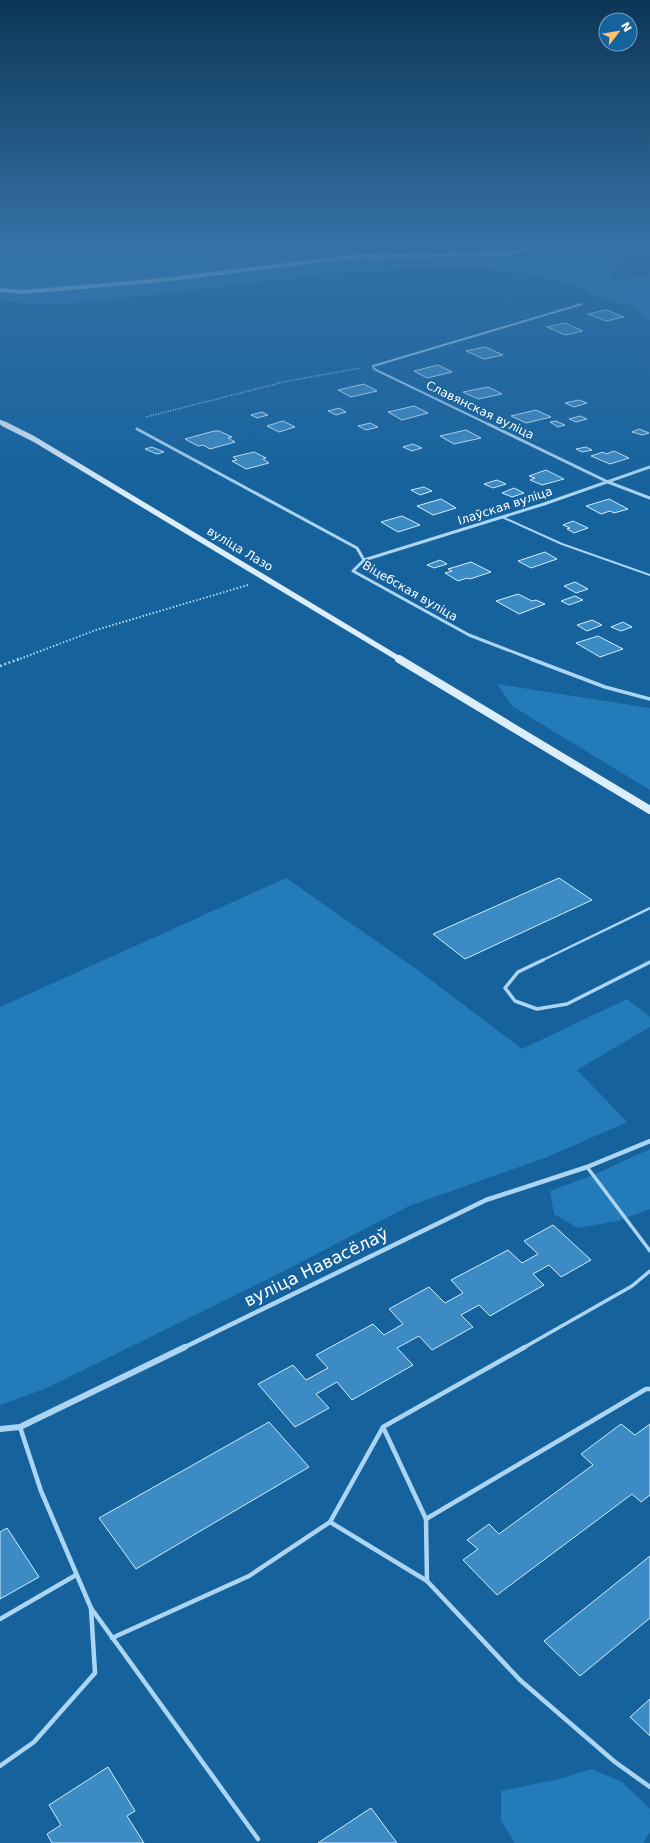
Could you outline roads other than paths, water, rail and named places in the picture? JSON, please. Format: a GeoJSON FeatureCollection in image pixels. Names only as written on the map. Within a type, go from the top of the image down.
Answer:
{"type":"FeatureCollection","features":[{"type":"Feature","properties":{"kind":"main road","name":"вуліца Лазо"},"geometry":{"type":"LineString","coordinates":[[0,422],[34,438],[650,810]]}},
{"type":"Feature","properties":{"kind":"street","name":"Славянская вуліца"},"geometry":{"type":"LineString","coordinates":[[505,327],[374,366],[374,369],[608,482],[650,498]]}},
{"type":"Feature","properties":{"kind":"street","name":"Віцебская вуліца"},"geometry":{"type":"LineString","coordinates":[[136,429],[357,548],[364,560],[353,571],[470,636],[605,687],[650,698]]}},
{"type":"Feature","properties":{"kind":"street","name":"Ілаўская вуліца"},"geometry":{"type":"LineString","coordinates":[[364,560],[502,517],[650,467]]}},
{"type":"Feature","properties":{"kind":"street","name":"вуліца Навасёлаў"},"geometry":{"type":"LineString","coordinates":[[0,1429],[20,1427],[486,1200],[588,1167],[650,1141]]}},
{"type":"Feature","properties":{"kind":"lane"},"geometry":{"type":"LineString","coordinates":[[502,517],[562,544],[650,575]]}},
{"type":"Feature","properties":{"kind":"lane"},"geometry":{"type":"LineString","coordinates":[[650,908],[518,972],[505,988],[515,1001],[537,1009],[567,1004],[650,962]]}},
{"type":"Feature","properties":{"kind":"lane"},"geometry":{"type":"LineString","coordinates":[[588,1167],[650,1251]]}},
{"type":"Feature","properties":{"kind":"lane"},"geometry":{"type":"LineString","coordinates":[[112,1638],[249,1576],[330,1522],[384,1427],[632,1286],[650,1271]]}},
{"type":"Feature","properties":{"kind":"lane"},"geometry":{"type":"LineString","coordinates":[[426,1519],[646,1389],[650,1389]]}},
{"type":"Feature","properties":{"kind":"lane"},"geometry":{"type":"LineString","coordinates":[[20,1427],[41,1491],[90,1608],[258,1839]]}},
{"type":"Feature","properties":{"kind":"lane"},"geometry":{"type":"LineString","coordinates":[[384,1427],[426,1519],[427,1581]]}},
{"type":"Feature","properties":{"kind":"lane"},"geometry":{"type":"LineString","coordinates":[[330,1522],[427,1581],[520,1680],[614,1762],[650,1787]]}},
{"type":"Feature","properties":{"kind":"lane"},"geometry":{"type":"LineString","coordinates":[[0,1619],[76,1575]]}},
{"type":"Feature","properties":{"kind":"lane"},"geometry":{"type":"LineString","coordinates":[[0,1766],[34,1742],[95,1673],[90,1608]]}}]}
